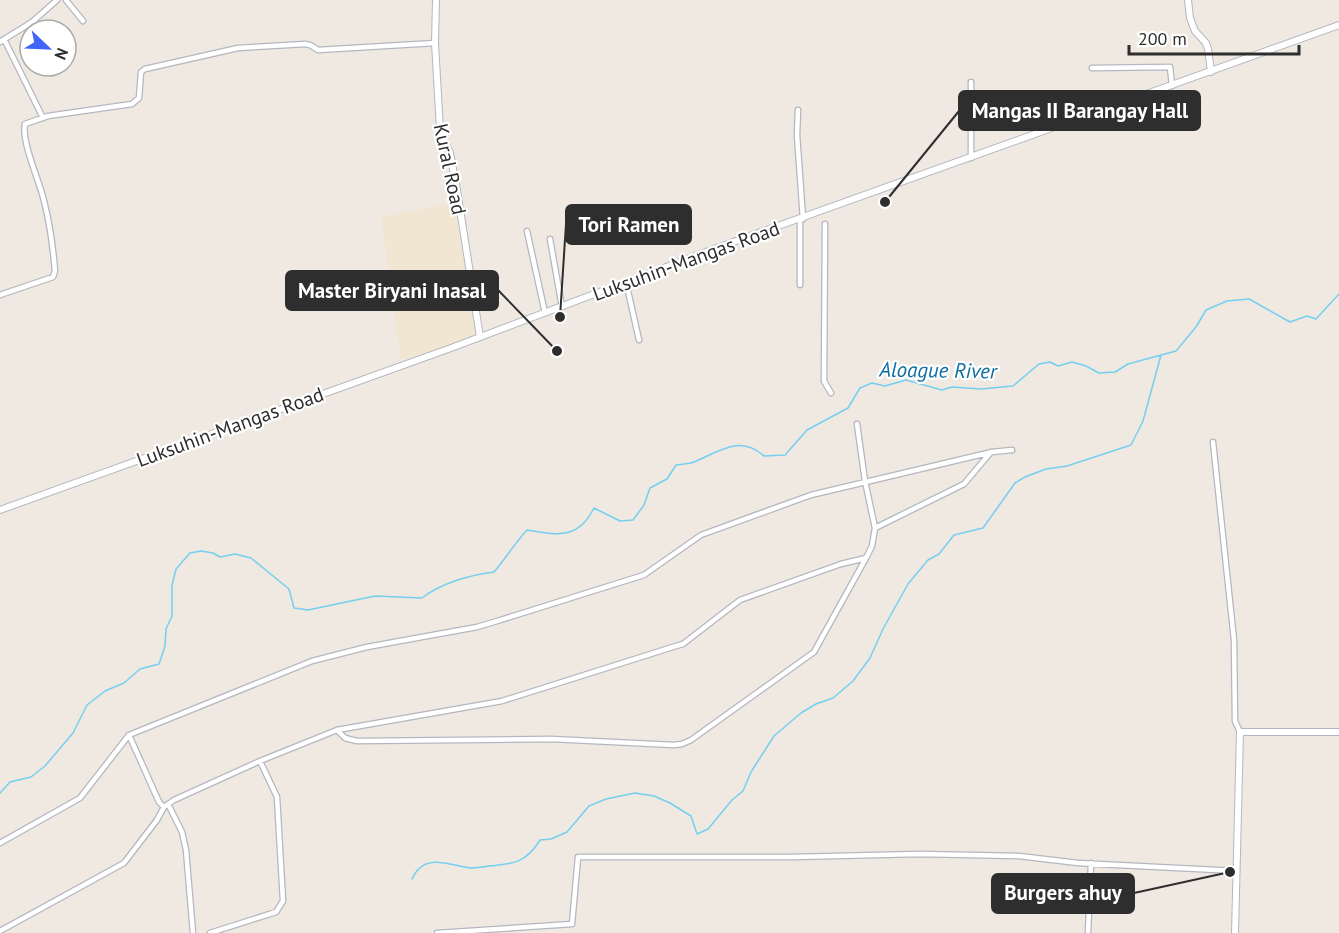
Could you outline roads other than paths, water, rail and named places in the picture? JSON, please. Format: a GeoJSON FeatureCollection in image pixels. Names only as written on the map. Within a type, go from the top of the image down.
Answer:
{"type":"FeatureCollection","features":[{"type":"Feature","properties":{"kind":"main road","name":"Kural Road"},"geometry":{"type":"LineString","coordinates":[[436,0],[435,43],[440,130],[450,153],[480,337]]}},
{"type":"Feature","properties":{"kind":"main road"},"geometry":{"type":"LineString","coordinates":[[1188,0],[1190,18],[1195,31],[1206,43],[1208,49],[1211,72]]}},
{"type":"Feature","properties":{"kind":"main road","name":"Luksuhin-Mangas Road"},"geometry":{"type":"LineString","coordinates":[[0,510],[1339,25]]}},
{"type":"Feature","properties":{"kind":"main road"},"geometry":{"type":"LineString","coordinates":[[1235,933],[1240,732],[1339,732]]}},
{"type":"Feature","properties":{"kind":"street"},"geometry":{"type":"LineString","coordinates":[[36,18],[57,0]]}},
{"type":"Feature","properties":{"kind":"street"},"geometry":{"type":"LineString","coordinates":[[66,0],[83,21]]}},
{"type":"Feature","properties":{"kind":"street"},"geometry":{"type":"LineString","coordinates":[[18,30],[2,40],[43,118]]}},
{"type":"Feature","properties":{"kind":"street"},"geometry":{"type":"LineString","coordinates":[[0,295],[53,277],[55,270],[49,221],[24,128],[25,124],[43,118],[132,104],[139,98],[141,72],[145,69],[238,48],[305,44],[318,50],[435,43]]}},
{"type":"Feature","properties":{"kind":"street"},"geometry":{"type":"LineString","coordinates":[[1092,68],[1170,67],[1172,87]]}},
{"type":"Feature","properties":{"kind":"street"},"geometry":{"type":"LineString","coordinates":[[971,158],[972,82]]}},
{"type":"Feature","properties":{"kind":"street"},"geometry":{"type":"LineString","coordinates":[[798,110],[801,285]]}},
{"type":"Feature","properties":{"kind":"street"},"geometry":{"type":"LineString","coordinates":[[825,210],[824,381],[831,393]]}},
{"type":"Feature","properties":{"kind":"street"},"geometry":{"type":"LineString","coordinates":[[527,231],[545,313]]}},
{"type":"Feature","properties":{"kind":"street"},"geometry":{"type":"LineString","coordinates":[[550,239],[562,307]]}},
{"type":"Feature","properties":{"kind":"street"},"geometry":{"type":"LineString","coordinates":[[626,282],[639,340]]}},
{"type":"Feature","properties":{"kind":"street"},"geometry":{"type":"LineString","coordinates":[[337,730],[345,738],[357,741],[551,739],[682,744],[814,652],[866,558],[872,546],[875,528],[865,481],[857,424]]}},
{"type":"Feature","properties":{"kind":"street"},"geometry":{"type":"LineString","coordinates":[[1213,442],[1234,640],[1235,721],[1240,732]]}},
{"type":"Feature","properties":{"kind":"street"},"geometry":{"type":"LineString","coordinates":[[0,843],[80,798],[129,735],[312,661],[367,647],[477,627],[644,575],[700,535],[811,495],[992,452],[1012,450]]}},
{"type":"Feature","properties":{"kind":"street"},"geometry":{"type":"LineString","coordinates":[[875,528],[964,484],[992,452]]}},
{"type":"Feature","properties":{"kind":"street"},"geometry":{"type":"LineString","coordinates":[[0,932],[124,863],[166,806],[181,795],[337,730],[502,701],[683,644],[741,600],[841,564],[866,558]]}},
{"type":"Feature","properties":{"kind":"street"},"geometry":{"type":"LineString","coordinates":[[129,735],[159,802],[166,806],[180,826],[186,850],[193,933]]}},
{"type":"Feature","properties":{"kind":"street"},"geometry":{"type":"LineString","coordinates":[[210,933],[276,912],[283,901],[277,797],[260,761]]}},
{"type":"Feature","properties":{"kind":"street"},"geometry":{"type":"LineString","coordinates":[[437,933],[572,924],[578,857],[792,857],[920,854],[1019,856],[1091,863],[1237,870]]}},
{"type":"Feature","properties":{"kind":"street"},"geometry":{"type":"LineString","coordinates":[[1088,933],[1091,863]]}},
{"type":"Feature","properties":{"kind":"waterway","name":"Aloague River"},"geometry":{"type":"LineString","coordinates":[[0,793],[10,782],[31,777],[45,766],[73,733],[87,705],[105,691],[124,683],[140,669],[159,664],[165,646],[166,629],[172,616],[172,585],[176,569],[190,553],[201,551],[220,557],[235,554],[251,558],[289,589],[294,608],[308,610],[375,596],[422,598],[456,581],[494,572],[527,530],[566,533],[581,526],[594,508],[620,521],[633,520],[644,505],[650,488],[667,479],[676,465],[692,463],[721,450],[737,446],[746,446],[764,456],[785,455],[807,430],[848,408],[860,388],[872,383],[885,386],[906,380],[942,390],[952,387],[981,389],[1013,386],[1039,364],[1050,362],[1058,366],[1072,362],[1099,373],[1115,372],[1128,364],[1176,351],[1196,327],[1206,310],[1227,301],[1249,299],[1290,322],[1307,316],[1316,319],[1339,294]]}},
{"type":"Feature","properties":{"kind":"waterway"},"geometry":{"type":"LineString","coordinates":[[412,879],[423,865],[430,863],[437,862],[472,868],[518,861],[530,853],[540,840],[551,839],[567,832],[589,806],[606,799],[635,793],[654,796],[691,816],[697,834],[708,829],[732,800],[743,791],[751,772],[774,736],[801,713],[833,698],[853,681],[870,658],[908,584],[928,560],[939,554],[954,535],[983,528],[1015,483],[1025,477],[1131,445],[1143,421],[1161,355]]}},
{"type":"Feature","properties":{"kind":"place","name":"Mangas II Barangay Hall"},"geometry":{"type":"Point","coordinates":[885,202]}},
{"type":"Feature","properties":{"kind":"place","name":"Tori Ramen"},"geometry":{"type":"Point","coordinates":[560,317]}},
{"type":"Feature","properties":{"kind":"place","name":"Master Biryani Inasal"},"geometry":{"type":"Point","coordinates":[557,351]}},
{"type":"Feature","properties":{"kind":"place","name":"Burgers ahuy"},"geometry":{"type":"Point","coordinates":[1230,872]}}]}
